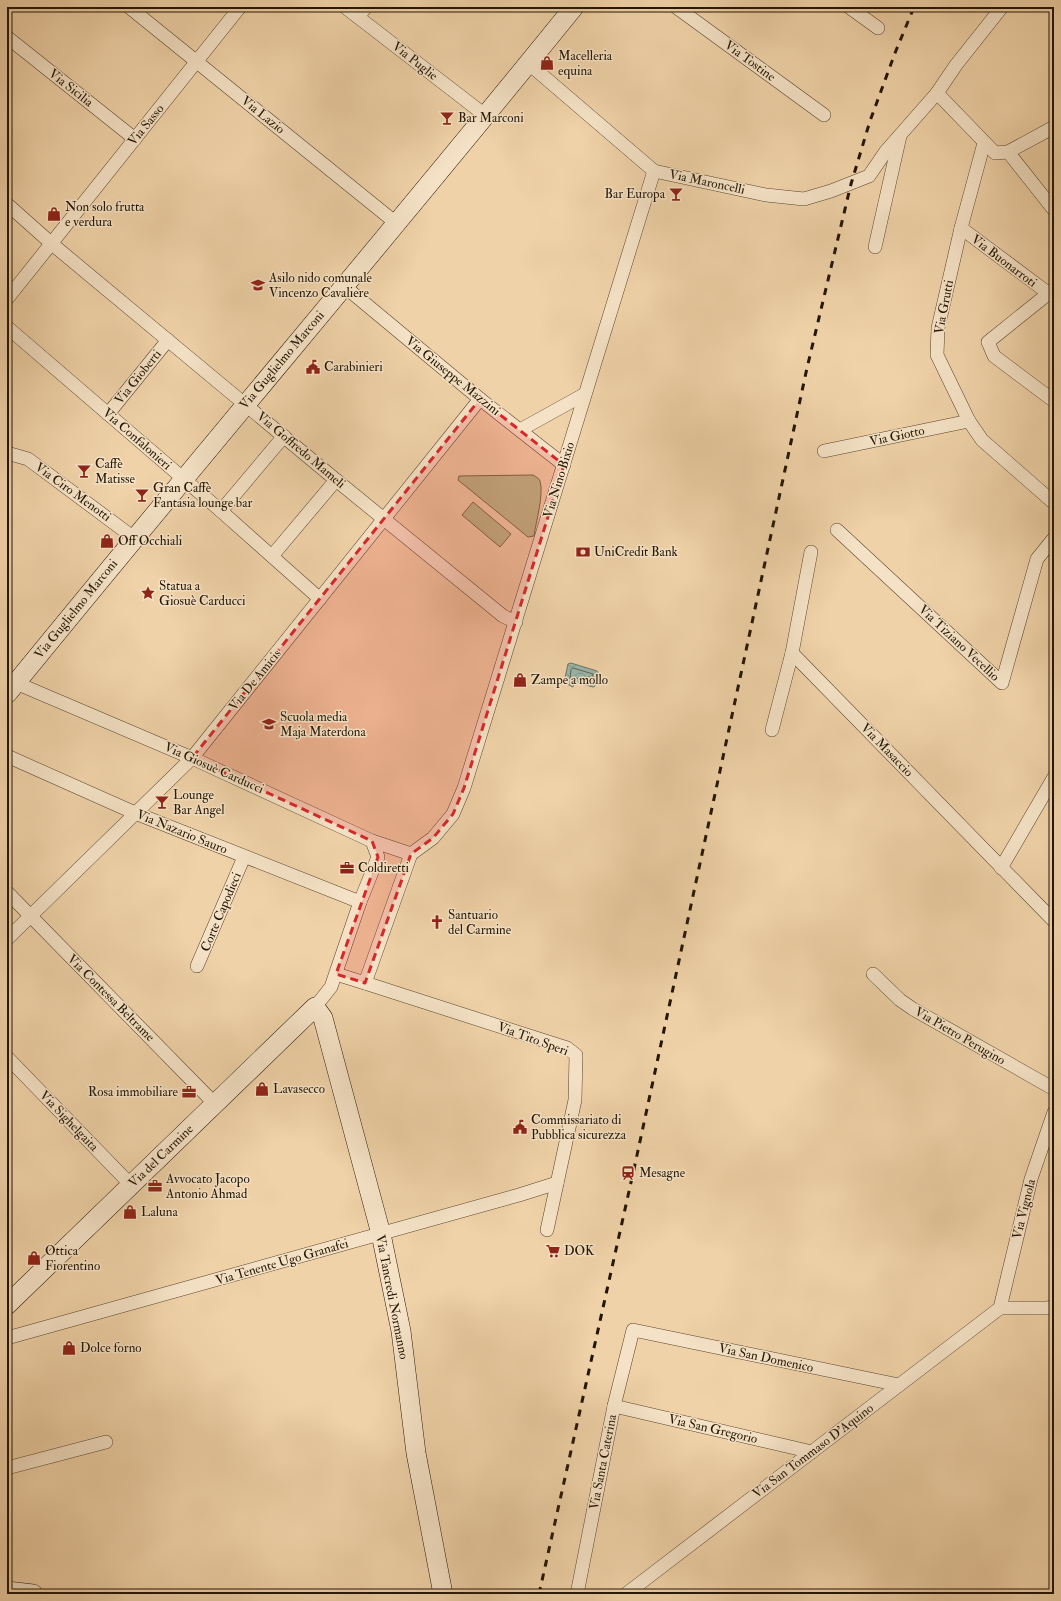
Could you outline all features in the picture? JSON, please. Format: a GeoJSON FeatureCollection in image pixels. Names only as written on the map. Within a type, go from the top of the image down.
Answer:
{"type":"FeatureCollection","features":[{"type":"Feature","properties":{"kind":"main road","name":"Via Guglielmo Marconi"},"geometry":{"type":"LineString","coordinates":[[11,688],[245,404],[486,116],[574,7]]}},
{"type":"Feature","properties":{"kind":"main road","name":"Via del Carmine"},"geometry":{"type":"LineString","coordinates":[[7,1306],[315,1007]]}},
{"type":"Feature","properties":{"kind":"main road","name":"Via Tancredi Normanno"},"geometry":{"type":"LineString","coordinates":[[315,1007],[323,1018],[381,1234],[401,1331],[416,1453],[443,1594]]}},
{"type":"Feature","properties":{"kind":"main road"},"geometry":{"type":"LineString","coordinates":[[8,1587],[33,1594]]}},
{"type":"Feature","properties":{"kind":"street","name":"Via Lazio"},"geometry":{"type":"LineString","coordinates":[[130,7],[396,223]]}},
{"type":"Feature","properties":{"kind":"street","name":"Via Puglie"},"geometry":{"type":"LineString","coordinates":[[345,7],[362,12],[486,116]]}},
{"type":"Feature","properties":{"kind":"street","name":"Via Tostine"},"geometry":{"type":"LineString","coordinates":[[676,7],[824,115]]}},
{"type":"Feature","properties":{"kind":"street"},"geometry":{"type":"LineString","coordinates":[[849,7],[878,28]]}},
{"type":"Feature","properties":{"kind":"street","name":"Via Maroncelli"},"geometry":{"type":"LineString","coordinates":[[528,64],[654,171],[766,194],[804,198],[831,192],[868,176],[879,160],[937,93],[956,65],[1002,7]]}},
{"type":"Feature","properties":{"kind":"street","name":"Via Sasso"},"geometry":{"type":"LineString","coordinates":[[7,299],[197,61],[234,9]]}},
{"type":"Feature","properties":{"kind":"street","name":"Via Sicilia"},"geometry":{"type":"LineString","coordinates":[[7,37],[135,139]]}},
{"type":"Feature","properties":{"kind":"street"},"geometry":{"type":"LineString","coordinates":[[937,93],[995,153],[1008,152],[1054,127]]}},
{"type":"Feature","properties":{"kind":"street"},"geometry":{"type":"LineString","coordinates":[[875,247],[900,136]]}},
{"type":"Feature","properties":{"kind":"street","name":"Via Grutti"},"geometry":{"type":"LineString","coordinates":[[984,143],[961,228],[938,328],[937,355],[970,421],[982,440],[1054,503]]}},
{"type":"Feature","properties":{"kind":"street"},"geometry":{"type":"LineString","coordinates":[[1008,152],[1054,210]]}},
{"type":"Feature","properties":{"kind":"street","name":"Via Nino Bixio"},"geometry":{"type":"LineString","coordinates":[[411,854],[433,838],[453,814],[464,788],[654,171]]}},
{"type":"Feature","properties":{"kind":"street","name":"Via Goffredo Mameli"},"geometry":{"type":"LineString","coordinates":[[7,204],[52,244],[336,480],[503,616],[516,622]]}},
{"type":"Feature","properties":{"kind":"street","name":"Via Buonarroti"},"geometry":{"type":"LineString","coordinates":[[961,228],[1051,291]]}},
{"type":"Feature","properties":{"kind":"street","name":"Via Giuseppe Mazzini"},"geometry":{"type":"LineString","coordinates":[[344,286],[564,465]]}},
{"type":"Feature","properties":{"kind":"street"},"geometry":{"type":"LineString","coordinates":[[1051,291],[988,342],[994,356],[1054,401]]}},
{"type":"Feature","properties":{"kind":"street","name":"Via Confalonieri"},"geometry":{"type":"LineString","coordinates":[[7,327],[221,511],[320,599]]}},
{"type":"Feature","properties":{"kind":"street","name":"Via Gioberti"},"geometry":{"type":"LineString","coordinates":[[108,414],[168,340]]}},
{"type":"Feature","properties":{"kind":"street"},"geometry":{"type":"LineString","coordinates":[[520,430],[585,394]]}},
{"type":"Feature","properties":{"kind":"street","name":"Via De Amicis"},"geometry":{"type":"LineString","coordinates":[[7,939],[192,758],[480,398]]}},
{"type":"Feature","properties":{"kind":"street","name":"Via Giotto"},"geometry":{"type":"LineString","coordinates":[[824,451],[970,421]]}},
{"type":"Feature","properties":{"kind":"street"},"geometry":{"type":"LineString","coordinates":[[221,511],[284,436]]}},
{"type":"Feature","properties":{"kind":"street","name":"Via Ciro Menotti"},"geometry":{"type":"LineString","coordinates":[[7,453],[28,459],[134,538]]}},
{"type":"Feature","properties":{"kind":"street"},"geometry":{"type":"LineString","coordinates":[[272,556],[336,480]]}},
{"type":"Feature","properties":{"kind":"street","name":"Via Tiziano Vecellio"},"geometry":{"type":"LineString","coordinates":[[837,530],[1002,683],[1037,558],[1054,538]]}},
{"type":"Feature","properties":{"kind":"street"},"geometry":{"type":"LineString","coordinates":[[772,730],[792,653],[811,552]]}},
{"type":"Feature","properties":{"kind":"street","name":"Via Masaccio"},"geometry":{"type":"LineString","coordinates":[[792,653],[1054,922]]}},
{"type":"Feature","properties":{"kind":"street","name":"Via Giosuè Carducci"},"geometry":{"type":"LineString","coordinates":[[11,688],[192,758],[372,841],[411,854]]}},
{"type":"Feature","properties":{"kind":"street","name":"Via Nazario Sauro"},"geometry":{"type":"LineString","coordinates":[[7,756],[135,813],[360,902]]}},
{"type":"Feature","properties":{"kind":"street"},"geometry":{"type":"LineString","coordinates":[[1002,868],[1054,777]]}},
{"type":"Feature","properties":{"kind":"street"},"geometry":{"type":"LineString","coordinates":[[315,1007],[331,987],[360,902],[378,857],[372,841]]}},
{"type":"Feature","properties":{"kind":"street"},"geometry":{"type":"LineString","coordinates":[[336,974],[366,983],[411,854]]}},
{"type":"Feature","properties":{"kind":"street","name":"Corte Capodieci"},"geometry":{"type":"LineString","coordinates":[[197,966],[244,857]]}},
{"type":"Feature","properties":{"kind":"street","name":"Via Contessa Beltrame"},"geometry":{"type":"LineString","coordinates":[[7,892],[215,1104]]}},
{"type":"Feature","properties":{"kind":"street","name":"Via Pietro Perugino"},"geometry":{"type":"LineString","coordinates":[[873,974],[900,1000],[913,1009],[1054,1089]]}},
{"type":"Feature","properties":{"kind":"street","name":"Via Tito Speri"},"geometry":{"type":"LineString","coordinates":[[366,983],[567,1048],[576,1055],[575,1100],[547,1230]]}},
{"type":"Feature","properties":{"kind":"street","name":"Via Sighelgaita"},"geometry":{"type":"LineString","coordinates":[[7,1057],[131,1185]]}},
{"type":"Feature","properties":{"kind":"street","name":"Via Vignola"},"geometry":{"type":"LineString","coordinates":[[1000,1308],[1031,1179],[1054,1112]]}},
{"type":"Feature","properties":{"kind":"street","name":"Via Tenente Ugo Granafei"},"geometry":{"type":"LineString","coordinates":[[7,1338],[381,1234],[557,1183]]}},
{"type":"Feature","properties":{"kind":"street"},"geometry":{"type":"LineString","coordinates":[[1000,1308],[1048,1308],[1054,1306]]}},
{"type":"Feature","properties":{"kind":"street","name":"Via San Tommaso D'Aquino"},"geometry":{"type":"LineString","coordinates":[[626,1594],[1000,1308]]}},
{"type":"Feature","properties":{"kind":"street","name":"Via San Domenico"},"geometry":{"type":"LineString","coordinates":[[633,1330],[899,1385]]}},
{"type":"Feature","properties":{"kind":"street","name":"Via Santa Caterina"},"geometry":{"type":"LineString","coordinates":[[577,1594],[614,1406],[633,1330]]}},
{"type":"Feature","properties":{"kind":"street","name":"Via San Gregorio"},"geometry":{"type":"LineString","coordinates":[[614,1406],[812,1452]]}},
{"type":"Feature","properties":{"kind":"street"},"geometry":{"type":"LineString","coordinates":[[7,1468],[106,1442]]}},
{"type":"Feature","properties":{"kind":"highlighted area"},"geometry":{"type":"Polygon","coordinates":[[[480,399],[564,465],[464,788],[453,814],[433,838],[411,854],[365,983],[336,974],[378,857],[372,841],[192,758],[480,399]]]}},
{"type":"Feature","properties":{"kind":"green space"},"geometry":{"type":"Polygon","coordinates":[[[533,475],[540,481],[541,493],[534,536],[528,537],[458,480],[459,476],[533,475]]]}},
{"type":"Feature","properties":{"kind":"green space"},"geometry":{"type":"Polygon","coordinates":[[[473,502],[511,534],[500,547],[462,515],[473,502]]]}},
{"type":"Feature","properties":{"kind":"water"},"geometry":{"type":"Polygon","coordinates":[[[571,663],[597,671],[598,673],[595,686],[593,687],[575,682],[573,687],[567,684],[565,678],[568,664],[571,663]]]}},
{"type":"Feature","properties":{"kind":"railway"},"geometry":{"type":"LineString","coordinates":[[539,1594],[634,1169],[807,368],[851,184],[870,121],[914,7]]}},
{"type":"Feature","properties":{"kind":"place","name":"Macelleria equina"},"geometry":{"type":"Point","coordinates":[547,63]}},
{"type":"Feature","properties":{"kind":"place","name":"Bar Marconi"},"geometry":{"type":"Point","coordinates":[447,118]}},
{"type":"Feature","properties":{"kind":"place","name":"Bar Europa"},"geometry":{"type":"Point","coordinates":[676,194]}},
{"type":"Feature","properties":{"kind":"place","name":"Non solo frutta e verdura"},"geometry":{"type":"Point","coordinates":[54,214]}},
{"type":"Feature","properties":{"kind":"place","name":"Asilo nido comunale Vincenzo Cavaliere"},"geometry":{"type":"Point","coordinates":[258,285]}},
{"type":"Feature","properties":{"kind":"place","name":"Carabinieri"},"geometry":{"type":"Point","coordinates":[313,367]}},
{"type":"Feature","properties":{"kind":"place","name":"Caffè Matisse"},"geometry":{"type":"Point","coordinates":[84,471]}},
{"type":"Feature","properties":{"kind":"place","name":"Gran Caffè Fantasia lounge bar"},"geometry":{"type":"Point","coordinates":[142,495]}},
{"type":"Feature","properties":{"kind":"place","name":"Off Occhiali"},"geometry":{"type":"Point","coordinates":[107,541]}},
{"type":"Feature","properties":{"kind":"place","name":"UniCredit Bank"},"geometry":{"type":"Point","coordinates":[583,552]}},
{"type":"Feature","properties":{"kind":"place","name":"Statua a Giosuè Carducci"},"geometry":{"type":"Point","coordinates":[148,593]}},
{"type":"Feature","properties":{"kind":"place","name":"Zampe a mollo"},"geometry":{"type":"Point","coordinates":[520,680]}},
{"type":"Feature","properties":{"kind":"place","name":"Scuola media Maja Materdona"},"geometry":{"type":"Point","coordinates":[269,724]}},
{"type":"Feature","properties":{"kind":"place","name":"Lounge Bar Angel"},"geometry":{"type":"Point","coordinates":[162,802]}},
{"type":"Feature","properties":{"kind":"place","name":"Coldiretti"},"geometry":{"type":"Point","coordinates":[347,868]}},
{"type":"Feature","properties":{"kind":"place","name":"Santuario del Carmine"},"geometry":{"type":"Point","coordinates":[437,922]}},
{"type":"Feature","properties":{"kind":"place","name":"Lavasecco"},"geometry":{"type":"Point","coordinates":[262,1089]}},
{"type":"Feature","properties":{"kind":"place","name":"Rosa immobiliare"},"geometry":{"type":"Point","coordinates":[189,1092]}},
{"type":"Feature","properties":{"kind":"place","name":"Commissariato di Pubblica sicurezza"},"geometry":{"type":"Point","coordinates":[520,1127]}},
{"type":"Feature","properties":{"kind":"place","name":"Mesagne"},"geometry":{"type":"Point","coordinates":[628,1173]}},
{"type":"Feature","properties":{"kind":"place","name":"Avvocato Jacopo Antonio Ahmad"},"geometry":{"type":"Point","coordinates":[155,1186]}},
{"type":"Feature","properties":{"kind":"place","name":"Laluna"},"geometry":{"type":"Point","coordinates":[130,1212]}},
{"type":"Feature","properties":{"kind":"place","name":"DOK"},"geometry":{"type":"Point","coordinates":[553,1251]}},
{"type":"Feature","properties":{"kind":"place","name":"Ottica Fiorentino"},"geometry":{"type":"Point","coordinates":[34,1258]}},
{"type":"Feature","properties":{"kind":"place","name":"Dolce forno"},"geometry":{"type":"Point","coordinates":[69,1348]}}]}
